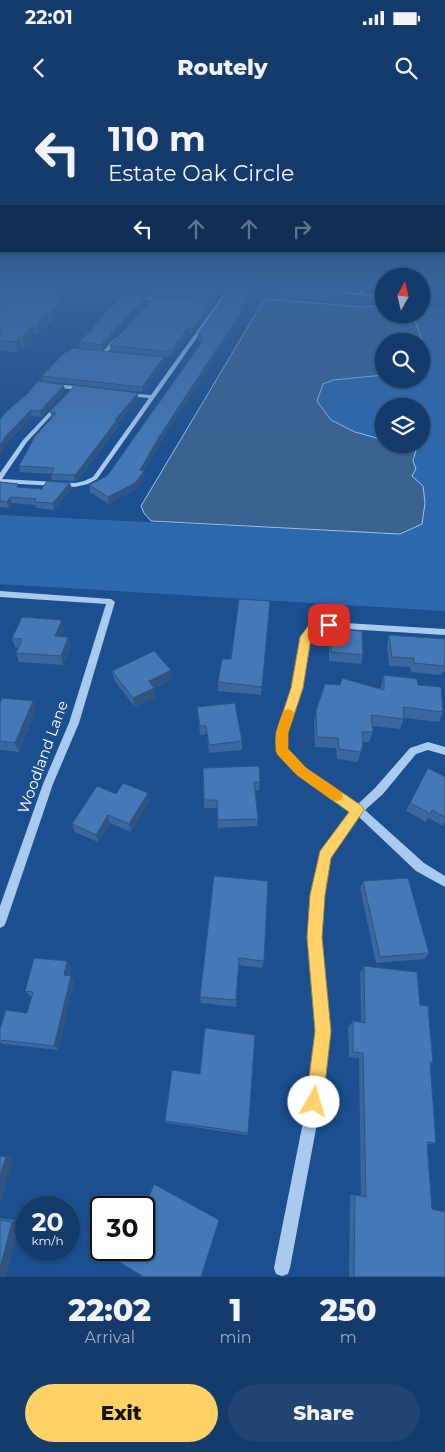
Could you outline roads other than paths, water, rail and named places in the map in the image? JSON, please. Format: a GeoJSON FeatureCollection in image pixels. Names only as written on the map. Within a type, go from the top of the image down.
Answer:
{"type":"FeatureCollection","features":[{"type":"Feature","properties":{"kind":"street"},"geometry":{"type":"LineString","coordinates":[[104,353],[117,339]]}},
{"type":"Feature","properties":{"kind":"street"},"geometry":{"type":"LineString","coordinates":[[61,401],[24,441],[0,480],[75,485],[86,483],[95,478],[193,339]]}},
{"type":"Feature","properties":{"kind":"street"},"geometry":{"type":"LineString","coordinates":[[97,352],[113,354]]}},
{"type":"Feature","properties":{"kind":"street"},"geometry":{"type":"LineString","coordinates":[[168,360],[177,361]]}},
{"type":"Feature","properties":{"kind":"street"},"geometry":{"type":"LineString","coordinates":[[50,385],[91,390]]}},
{"type":"Feature","properties":{"kind":"street"},"geometry":{"type":"LineString","coordinates":[[67,394],[73,388]]}},
{"type":"Feature","properties":{"kind":"street"},"geometry":{"type":"LineString","coordinates":[[117,393],[152,397]]}},
{"type":"Feature","properties":{"kind":"street","name":"Woodland Lane"},"geometry":{"type":"LineString","coordinates":[[0,594],[111,602],[74,723],[48,784],[0,922]]}},
{"type":"Feature","properties":{"kind":"street"},"geometry":{"type":"LineString","coordinates":[[445,632],[329,625],[313,628],[305,637],[297,688],[282,733],[282,751],[302,771],[358,810],[420,867],[445,882]]}},
{"type":"Feature","properties":{"kind":"street"},"geometry":{"type":"LineString","coordinates":[[282,1268],[314,1102],[323,1031],[315,937],[318,895],[325,856],[358,810],[379,791],[413,751],[428,746],[445,751]]}}]}
